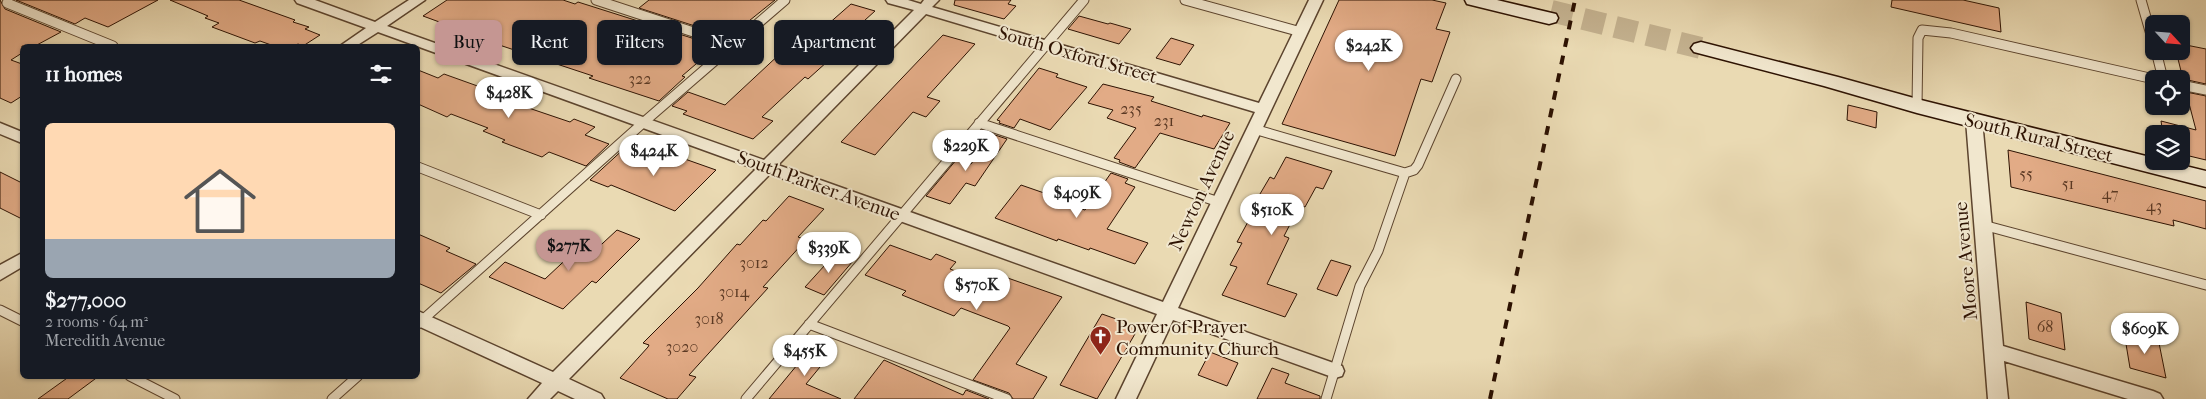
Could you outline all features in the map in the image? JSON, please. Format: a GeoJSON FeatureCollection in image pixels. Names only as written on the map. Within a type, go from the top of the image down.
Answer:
{"type":"FeatureCollection","features":[{"type":"Feature","properties":{"kind":"main road"},"geometry":{"type":"LineString","coordinates":[[1474,0],[1550,15],[1506,0]]}},
{"type":"Feature","properties":{"kind":"main road","name":"South Rural Street"},"geometry":{"type":"LineString","coordinates":[[1699,52],[1849,93],[1872,94],[2206,179]]}},
{"type":"Feature","properties":{"kind":"street","name":"South Parker Avenue"},"geometry":{"type":"LineString","coordinates":[[302,0],[1335,371]]}},
{"type":"Feature","properties":{"kind":"street"},"geometry":{"type":"LineString","coordinates":[[350,44],[418,0]]}},
{"type":"Feature","properties":{"kind":"street","name":"South Oxford Street"},"geometry":{"type":"LineString","coordinates":[[893,0],[928,4],[1045,45],[1264,109]]}},
{"type":"Feature","properties":{"kind":"street","name":"Newton Avenue"},"geometry":{"type":"LineString","coordinates":[[1126,399],[1316,0]]}},
{"type":"Feature","properties":{"kind":"street"},"geometry":{"type":"LineString","coordinates":[[538,399],[928,4]]}},
{"type":"Feature","properties":{"kind":"street","name":"Moore Avenue"},"geometry":{"type":"LineString","coordinates":[[1974,120],[1998,399]]}},
{"type":"Feature","properties":{"kind":"street"},"geometry":{"type":"LineString","coordinates":[[0,128],[20,137]]}},
{"type":"Feature","properties":{"kind":"street"},"geometry":{"type":"LineString","coordinates":[[0,274],[20,260]]}},
{"type":"Feature","properties":{"kind":"street"},"geometry":{"type":"LineString","coordinates":[[420,321],[594,399]]}},
{"type":"Feature","properties":{"kind":"street"},"geometry":{"type":"LineString","coordinates":[[1994,351],[2153,399]]}},
{"type":"Feature","properties":{"kind":"lane"},"geometry":{"type":"LineString","coordinates":[[596,0],[692,31]]}},
{"type":"Feature","properties":{"kind":"lane"},"geometry":{"type":"LineString","coordinates":[[762,20],[785,0]]}},
{"type":"Feature","properties":{"kind":"lane"},"geometry":{"type":"LineString","coordinates":[[746,399],[1084,0]]}},
{"type":"Feature","properties":{"kind":"lane"},"geometry":{"type":"LineString","coordinates":[[1185,0],[1301,32]]}},
{"type":"Feature","properties":{"kind":"lane"},"geometry":{"type":"LineString","coordinates":[[2141,0],[2145,15]]}},
{"type":"Feature","properties":{"kind":"lane"},"geometry":{"type":"LineString","coordinates":[[7,4],[107,44]]}},
{"type":"Feature","properties":{"kind":"lane"},"geometry":{"type":"LineString","coordinates":[[1917,106],[1918,38],[1922,30],[1951,33],[2145,77]]}},
{"type":"Feature","properties":{"kind":"lane"},"geometry":{"type":"LineString","coordinates":[[420,320],[542,215],[710,65]]}},
{"type":"Feature","properties":{"kind":"lane"},"geometry":{"type":"LineString","coordinates":[[1254,130],[1405,173],[1414,170],[1418,165],[1456,80]]}},
{"type":"Feature","properties":{"kind":"lane"},"geometry":{"type":"LineString","coordinates":[[2190,87],[2206,90]]}},
{"type":"Feature","properties":{"kind":"lane"},"geometry":{"type":"LineString","coordinates":[[979,122],[1219,202]]}},
{"type":"Feature","properties":{"kind":"lane"},"geometry":{"type":"LineString","coordinates":[[420,168],[542,215]]}},
{"type":"Feature","properties":{"kind":"lane"},"geometry":{"type":"LineString","coordinates":[[1326,399],[1360,286],[1378,251],[1405,173]]}},
{"type":"Feature","properties":{"kind":"lane"},"geometry":{"type":"LineString","coordinates":[[1983,224],[2206,285]]}},
{"type":"Feature","properties":{"kind":"lane"},"geometry":{"type":"LineString","coordinates":[[0,310],[20,320]]}},
{"type":"Feature","properties":{"kind":"lane"},"geometry":{"type":"LineString","coordinates":[[809,324],[1007,399]]}},
{"type":"Feature","properties":{"kind":"lane"},"geometry":{"type":"LineString","coordinates":[[136,379],[175,399]]}},
{"type":"Feature","properties":{"kind":"lane"},"geometry":{"type":"LineString","coordinates":[[332,399],[355,379]]}},
{"type":"Feature","properties":{"kind":"building"},"geometry":{"type":"Polygon","coordinates":[[[0,0],[5,9],[61,32],[39,44],[20,44],[20,54],[11,60],[20,63],[20,97],[11,103],[0,98],[0,0]]]}},
{"type":"Feature","properties":{"kind":"building"},"geometry":{"type":"Polygon","coordinates":[[[16,0],[158,0],[108,27],[85,18],[75,24],[16,0]]]}},
{"type":"Feature","properties":{"kind":"building"},"geometry":{"type":"Polygon","coordinates":[[[170,0],[239,0],[295,20],[293,22],[309,27],[305,29],[320,35],[306,44],[268,44],[260,41],[255,43],[212,27],[219,23],[205,18],[208,16],[170,0]]]}},
{"type":"Feature","properties":{"kind":"building"},"geometry":{"type":"Polygon","coordinates":[[[447,0],[563,0],[575,4],[578,2],[635,20],[597,20],[597,65],[682,65],[682,35],[692,38],[692,65],[695,65],[659,101],[589,78],[593,76],[560,65],[587,65],[587,20],[512,20],[512,49],[502,46],[502,20],[435,20],[423,16],[447,0]]]}},
{"type":"Feature","properties":{"kind":"building"},"geometry":{"type":"Polygon","coordinates":[[[649,0],[775,0],[750,20],[692,20],[692,25],[682,22],[682,20],[676,20],[639,8],[649,0]]]}},
{"type":"Feature","properties":{"kind":"building"},"geometry":{"type":"Polygon","coordinates":[[[955,0],[1011,0],[1008,4],[1016,6],[1004,19],[954,5],[955,0]]]}},
{"type":"Feature","properties":{"kind":"building"},"geometry":{"type":"Polygon","coordinates":[[[1339,0],[1432,0],[1446,3],[1436,29],[1450,32],[1432,82],[1421,79],[1395,156],[1282,124],[1339,0]]]}},
{"type":"Feature","properties":{"kind":"building"},"geometry":{"type":"Polygon","coordinates":[[[1892,0],[1963,0],[1999,8],[2001,32],[1891,7],[1892,0]]]}},
{"type":"Feature","properties":{"kind":"building"},"geometry":{"type":"Polygon","coordinates":[[[851,4],[875,11],[865,20],[833,20],[851,4]]]}},
{"type":"Feature","properties":{"kind":"building"},"geometry":{"type":"Polygon","coordinates":[[[1079,16],[1131,29],[1119,44],[1068,29],[1079,16]]]}},
{"type":"Feature","properties":{"kind":"building"},"geometry":{"type":"Polygon","coordinates":[[[943,35],[975,44],[927,97],[940,101],[926,117],[913,112],[875,155],[841,142],[943,35]]]}},
{"type":"Feature","properties":{"kind":"building"},"geometry":{"type":"Polygon","coordinates":[[[1171,38],[1194,45],[1180,65],[1156,58],[1171,38]]]}},
{"type":"Feature","properties":{"kind":"building"},"geometry":{"type":"Polygon","coordinates":[[[2190,46],[2206,49],[2206,84],[2190,81],[2190,70],[2181,70],[2178,60],[2190,60],[2190,46]]]}},
{"type":"Feature","properties":{"kind":"building"},"geometry":{"type":"Polygon","coordinates":[[[774,59],[774,65],[824,65],[808,79],[805,77],[762,117],[773,121],[753,139],[683,114],[687,111],[672,106],[688,92],[725,105],[774,59]]]}},
{"type":"Feature","properties":{"kind":"building"},"geometry":{"type":"Polygon","coordinates":[[[1039,68],[1058,74],[1056,77],[1087,87],[1050,130],[1020,119],[1014,128],[999,123],[1000,121],[997,120],[1039,68]]]}},
{"type":"Feature","properties":{"kind":"building"},"geometry":{"type":"Polygon","coordinates":[[[420,71],[438,78],[444,74],[511,98],[508,101],[570,122],[574,119],[595,127],[585,135],[609,144],[586,166],[549,152],[542,157],[502,142],[505,140],[483,131],[488,128],[451,114],[447,117],[420,105],[420,71]]]}},
{"type":"Feature","properties":{"kind":"building"},"geometry":{"type":"Polygon","coordinates":[[[1103,84],[1154,97],[1151,101],[1202,117],[1203,115],[1230,123],[1214,149],[1160,133],[1135,168],[1114,158],[1136,128],[1107,118],[1113,110],[1088,103],[1103,84]]]}},
{"type":"Feature","properties":{"kind":"building"},"geometry":{"type":"Polygon","coordinates":[[[2190,93],[2206,96],[2206,160],[2190,156],[2190,128],[2196,130],[2190,107],[2190,93]]]}},
{"type":"Feature","properties":{"kind":"building"},"geometry":{"type":"Polygon","coordinates":[[[1848,105],[1877,112],[1876,128],[1847,120],[1848,105]]]}},
{"type":"Feature","properties":{"kind":"building"},"geometry":{"type":"Polygon","coordinates":[[[2161,121],[2177,125],[2162,125],[2161,121]]]}},
{"type":"Feature","properties":{"kind":"building"},"geometry":{"type":"Polygon","coordinates":[[[992,134],[1007,139],[975,186],[966,183],[950,204],[926,196],[957,159],[971,164],[992,134]]]}},
{"type":"Feature","properties":{"kind":"building"},"geometry":{"type":"Polygon","coordinates":[[[627,146],[675,164],[682,158],[716,170],[675,211],[611,185],[608,187],[590,180],[627,146]]]}},
{"type":"Feature","properties":{"kind":"building"},"geometry":{"type":"Polygon","coordinates":[[[2008,150],[2206,201],[2206,229],[2173,220],[2174,226],[2011,187],[2008,150]]]}},
{"type":"Feature","properties":{"kind":"building"},"geometry":{"type":"Polygon","coordinates":[[[1286,157],[1332,171],[1323,189],[1316,187],[1305,207],[1300,205],[1284,236],[1289,238],[1267,284],[1297,294],[1285,317],[1222,295],[1237,267],[1230,265],[1242,243],[1237,242],[1250,218],[1247,216],[1270,177],[1274,179],[1286,157]]]}},
{"type":"Feature","properties":{"kind":"building"},"geometry":{"type":"Polygon","coordinates":[[[0,172],[20,182],[20,218],[0,208],[0,172]]]}},
{"type":"Feature","properties":{"kind":"building"},"geometry":{"type":"Polygon","coordinates":[[[1111,173],[1128,179],[1125,183],[1135,187],[1107,229],[1148,243],[1135,264],[1090,248],[1089,250],[1058,239],[1057,241],[995,218],[1021,185],[1047,194],[1045,197],[1085,210],[1111,173]]]}},
{"type":"Feature","properties":{"kind":"building"},"geometry":{"type":"Polygon","coordinates":[[[789,196],[824,209],[798,237],[806,240],[763,287],[768,288],[689,375],[696,377],[677,399],[668,399],[620,378],[648,347],[649,345],[643,343],[698,288],[737,244],[740,245],[763,220],[766,221],[789,196]]]}},
{"type":"Feature","properties":{"kind":"building"},"geometry":{"type":"Polygon","coordinates":[[[617,230],[640,239],[596,283],[592,281],[563,309],[489,277],[505,262],[545,279],[576,250],[589,256],[617,230]]]}},
{"type":"Feature","properties":{"kind":"building"},"geometry":{"type":"Polygon","coordinates":[[[420,235],[450,248],[446,251],[476,264],[441,293],[420,284],[420,235]]]}},
{"type":"Feature","properties":{"kind":"building"},"geometry":{"type":"Polygon","coordinates":[[[890,245],[931,260],[936,254],[956,262],[950,269],[995,286],[1002,276],[1062,297],[1016,364],[1047,377],[1033,399],[1013,399],[1009,393],[973,380],[1010,328],[1008,326],[961,308],[954,316],[902,295],[906,291],[865,275],[890,245]]]}},
{"type":"Feature","properties":{"kind":"building"},"geometry":{"type":"Polygon","coordinates":[[[835,254],[853,261],[824,295],[805,287],[835,254]]]}},
{"type":"Feature","properties":{"kind":"building"},"geometry":{"type":"Polygon","coordinates":[[[1331,260],[1351,266],[1337,296],[1317,289],[1331,260]]]}},
{"type":"Feature","properties":{"kind":"building"},"geometry":{"type":"Polygon","coordinates":[[[2026,302],[2061,313],[2065,350],[2029,339],[2026,302]]]}},
{"type":"Feature","properties":{"kind":"building","name":"Power of Prayer Community Church"},"geometry":{"type":"Polygon","coordinates":[[[1102,314],[1139,327],[1097,399],[1060,385],[1102,314]]]}},
{"type":"Feature","properties":{"kind":"building"},"geometry":{"type":"Polygon","coordinates":[[[2124,332],[2159,343],[2166,378],[2130,368],[2124,332]]]}},
{"type":"Feature","properties":{"kind":"building"},"geometry":{"type":"Polygon","coordinates":[[[816,342],[834,350],[806,384],[841,399],[769,399],[816,342]]]}},
{"type":"Feature","properties":{"kind":"building"},"geometry":{"type":"Polygon","coordinates":[[[1210,352],[1238,363],[1227,386],[1198,375],[1210,352]]]}},
{"type":"Feature","properties":{"kind":"building"},"geometry":{"type":"Polygon","coordinates":[[[884,360],[963,395],[966,390],[989,399],[854,399],[884,360]]]}},
{"type":"Feature","properties":{"kind":"building"},"geometry":{"type":"Polygon","coordinates":[[[1272,368],[1289,374],[1285,383],[1320,396],[1320,399],[1257,399],[1272,368]]]}},
{"type":"Feature","properties":{"kind":"building"},"geometry":{"type":"Polygon","coordinates":[[[66,379],[95,379],[68,399],[38,399],[66,379]]]}},
{"type":"Feature","properties":{"kind":"tunnel"},"geometry":{"type":"LineString","coordinates":[[1551,11],[1701,48]]}},
{"type":"Feature","properties":{"kind":"railway"},"geometry":{"type":"LineString","coordinates":[[1490,399],[1575,0]]}},
{"type":"Feature","properties":{"kind":"place","name":"Power of Prayer Community Church"},"geometry":{"type":"Point","coordinates":[1100,356]}}]}
